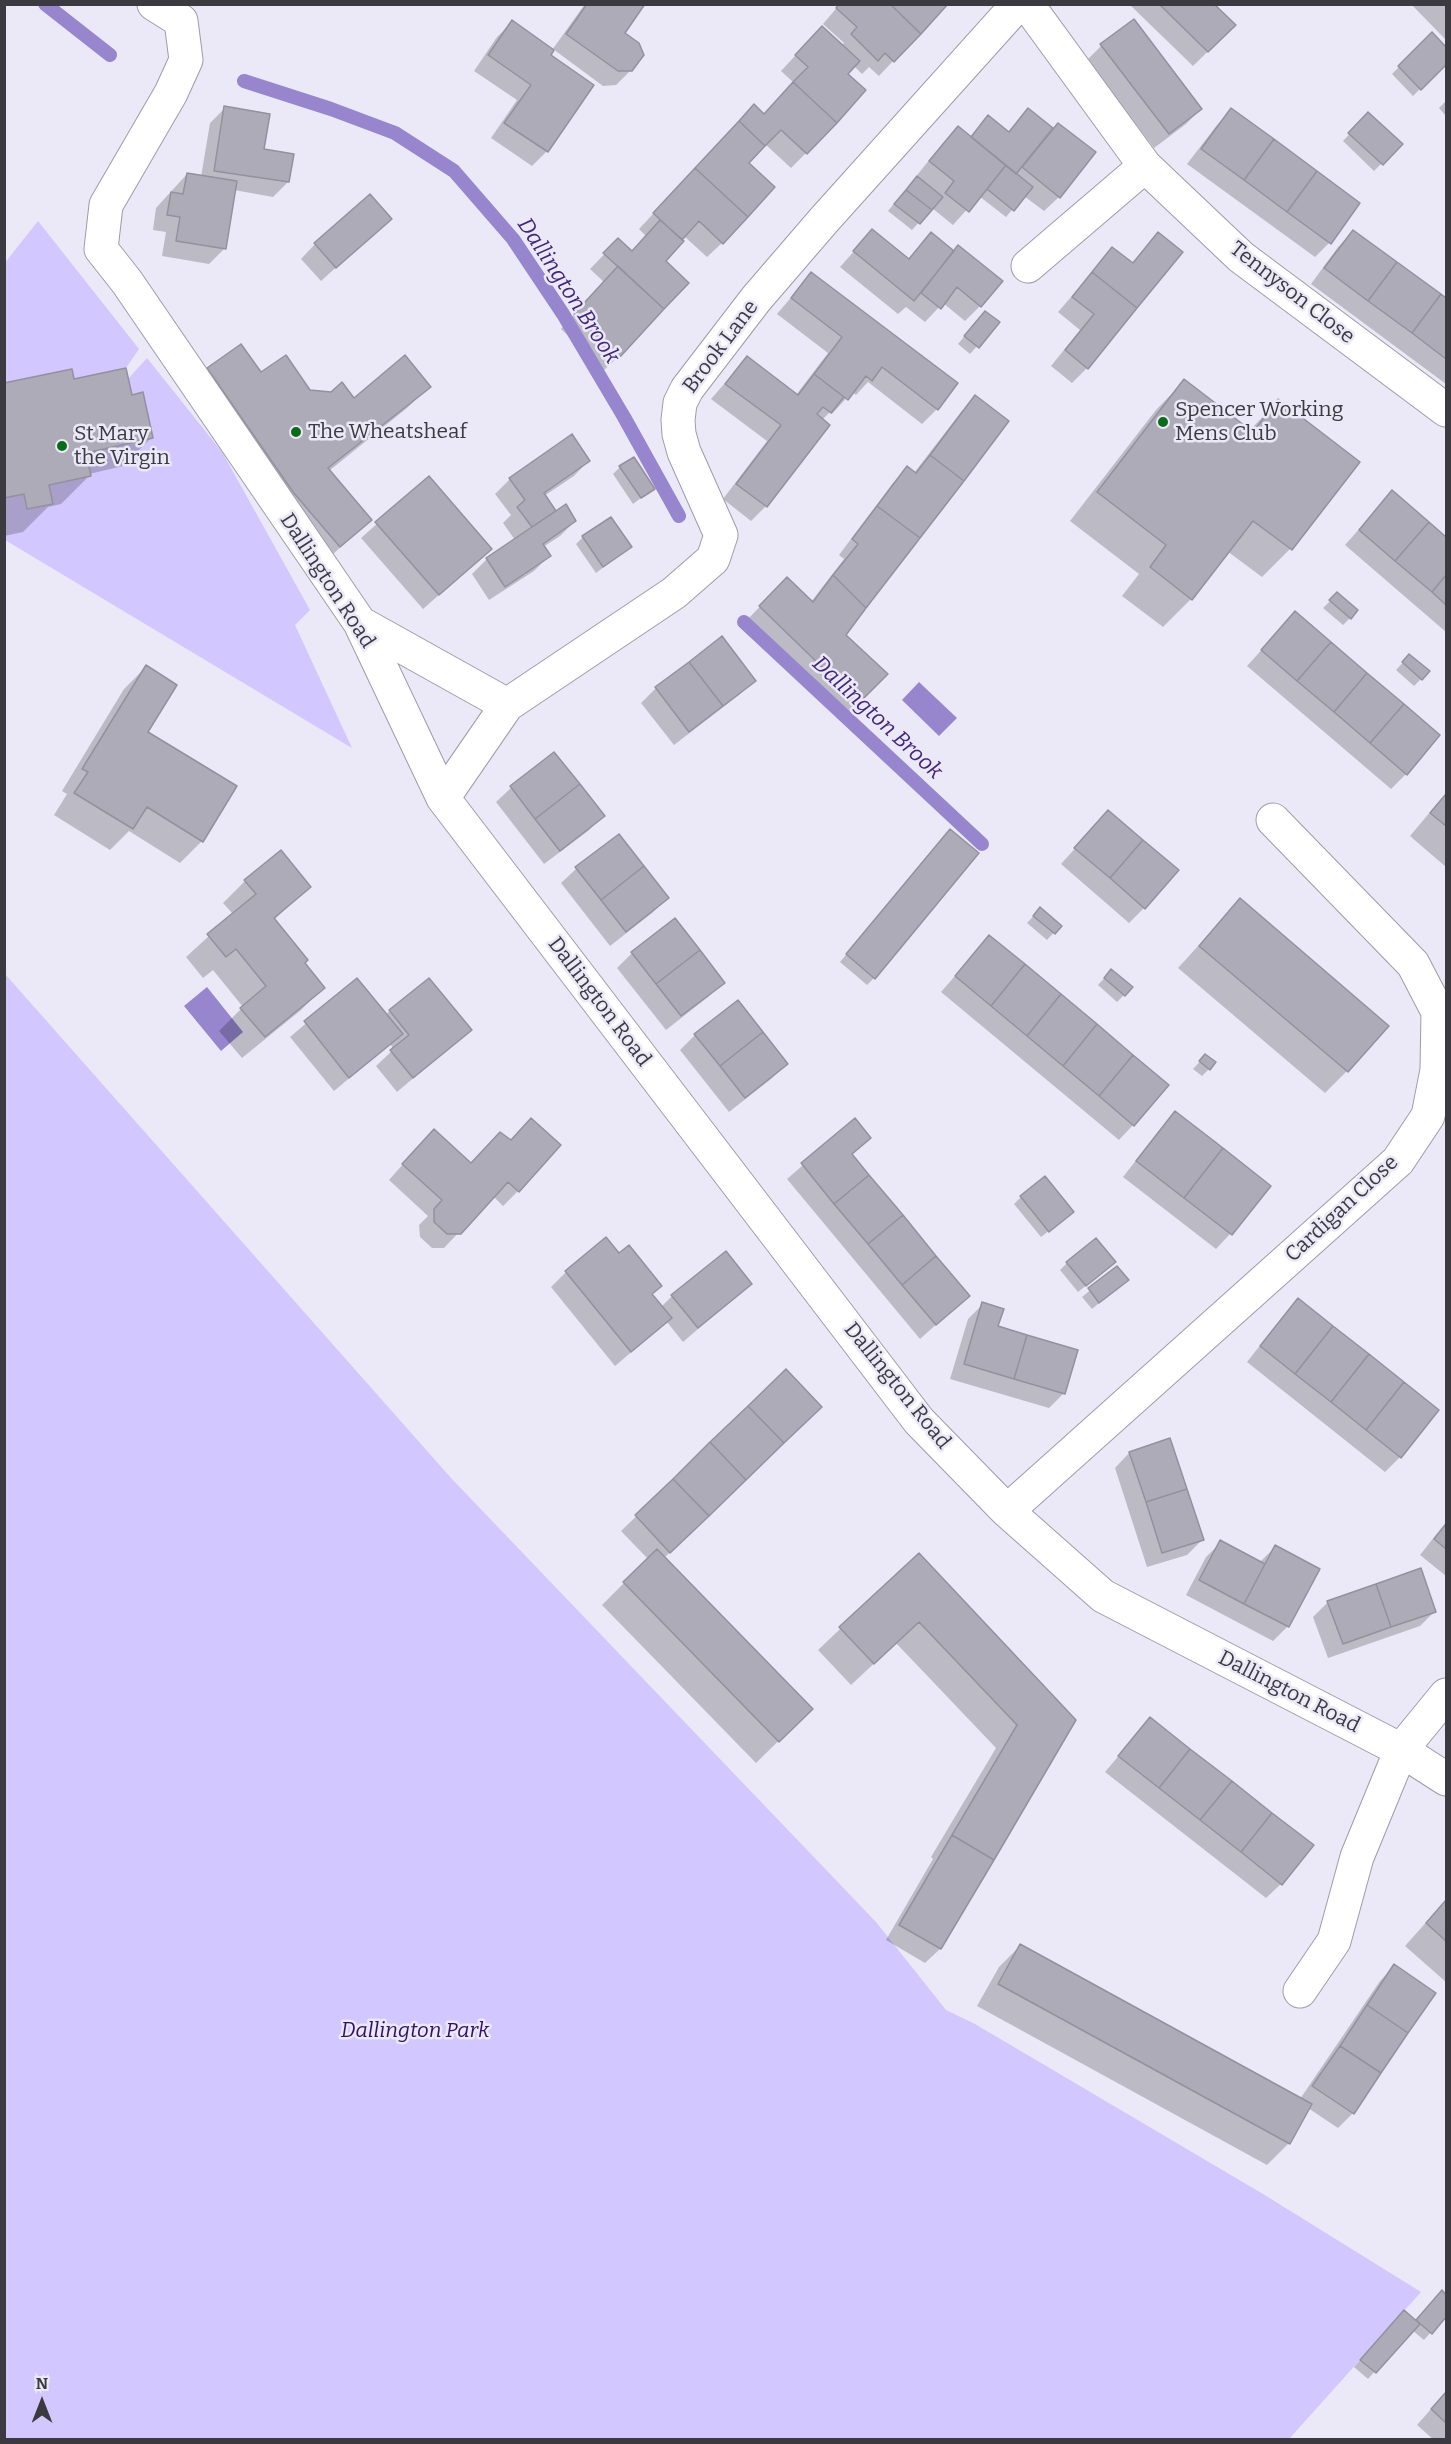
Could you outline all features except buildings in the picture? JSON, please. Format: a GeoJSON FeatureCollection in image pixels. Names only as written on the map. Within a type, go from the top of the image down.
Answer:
{"type":"FeatureCollection","features":[{"type":"Feature","properties":{"kind":"street","name":"Dallington Road"},"geometry":{"type":"LineString","coordinates":[[154,4],[181,21],[186,60],[171,93],[106,205],[101,249],[127,282],[360,623],[443,798],[920,1421],[1007,1511],[1103,1596],[1401,1750],[1446,1779]]}},
{"type":"Feature","properties":{"kind":"street","name":"Brook Lane"},"geometry":{"type":"LineString","coordinates":[[443,798],[507,705],[674,593],[713,559],[721,536],[684,452],[680,434],[678,420],[680,403],[687,389],[756,299],[1018,4]]}},
{"type":"Feature","properties":{"kind":"street","name":"Tennyson Close"},"geometry":{"type":"LineString","coordinates":[[1027,4],[1145,166],[1241,257],[1446,410]]}},
{"type":"Feature","properties":{"kind":"street"},"geometry":{"type":"LineString","coordinates":[[1028,266],[1145,166]]}},
{"type":"Feature","properties":{"kind":"street"},"geometry":{"type":"LineString","coordinates":[[360,623],[507,705]]}},
{"type":"Feature","properties":{"kind":"street","name":"Cardigan Close"},"geometry":{"type":"LineString","coordinates":[[1007,1511],[1398,1161],[1428,1116],[1437,1070],[1438,1012],[1413,964],[1273,820]]}},
{"type":"Feature","properties":{"kind":"street"},"geometry":{"type":"LineString","coordinates":[[1300,1991],[1334,1941],[1358,1857],[1401,1750],[1446,1695]]}},
{"type":"Feature","properties":{"kind":"green space"},"geometry":{"type":"Polygon","coordinates":[[[38,221],[139,349],[126,368],[74,379],[5,383],[4,264],[38,221]]]}},
{"type":"Feature","properties":{"kind":"green space"},"geometry":{"type":"Polygon","coordinates":[[[147,358],[222,452],[310,610],[295,625],[352,748],[5,540],[4,498],[24,494],[27,509],[53,504],[49,485],[91,476],[86,453],[153,438],[143,393],[132,395],[128,379],[147,358]]]}},
{"type":"Feature","properties":{"kind":"green space","name":"Dallington Park"},"geometry":{"type":"Polygon","coordinates":[[[5,974],[451,1478],[876,1922],[946,2010],[975,2024],[1263,2194],[1421,2292],[1289,2439],[5,2439],[5,974]]]}},
{"type":"Feature","properties":{"kind":"shaded area"},"geometry":{"type":"Polygon","coordinates":[[[919,682],[957,718],[939,736],[902,700],[919,682]]]}},
{"type":"Feature","properties":{"kind":"shaded area"},"geometry":{"type":"Polygon","coordinates":[[[207,987],[243,1032],[221,1051],[184,1006],[207,987]]]}},
{"type":"Feature","properties":{"kind":"waterway","name":"Dallington Brook"},"geometry":{"type":"LineString","coordinates":[[45,4],[110,55]]}},
{"type":"Feature","properties":{"kind":"waterway","name":"Dallington Brook"},"geometry":{"type":"LineString","coordinates":[[244,81],[331,109],[395,133],[454,171],[513,239],[563,314],[679,516]]}},
{"type":"Feature","properties":{"kind":"waterway","name":"Dallington Brook"},"geometry":{"type":"LineString","coordinates":[[744,622],[982,844]]}},
{"type":"Feature","properties":{"kind":"place","name":"Spencer Working Mens Club"},"geometry":{"type":"Point","coordinates":[1163,422]}},
{"type":"Feature","properties":{"kind":"place","name":"The Wheatsheaf"},"geometry":{"type":"Point","coordinates":[296,432]}},
{"type":"Feature","properties":{"kind":"place","name":"St Mary the Virgin"},"geometry":{"type":"Point","coordinates":[62,446]}}]}
